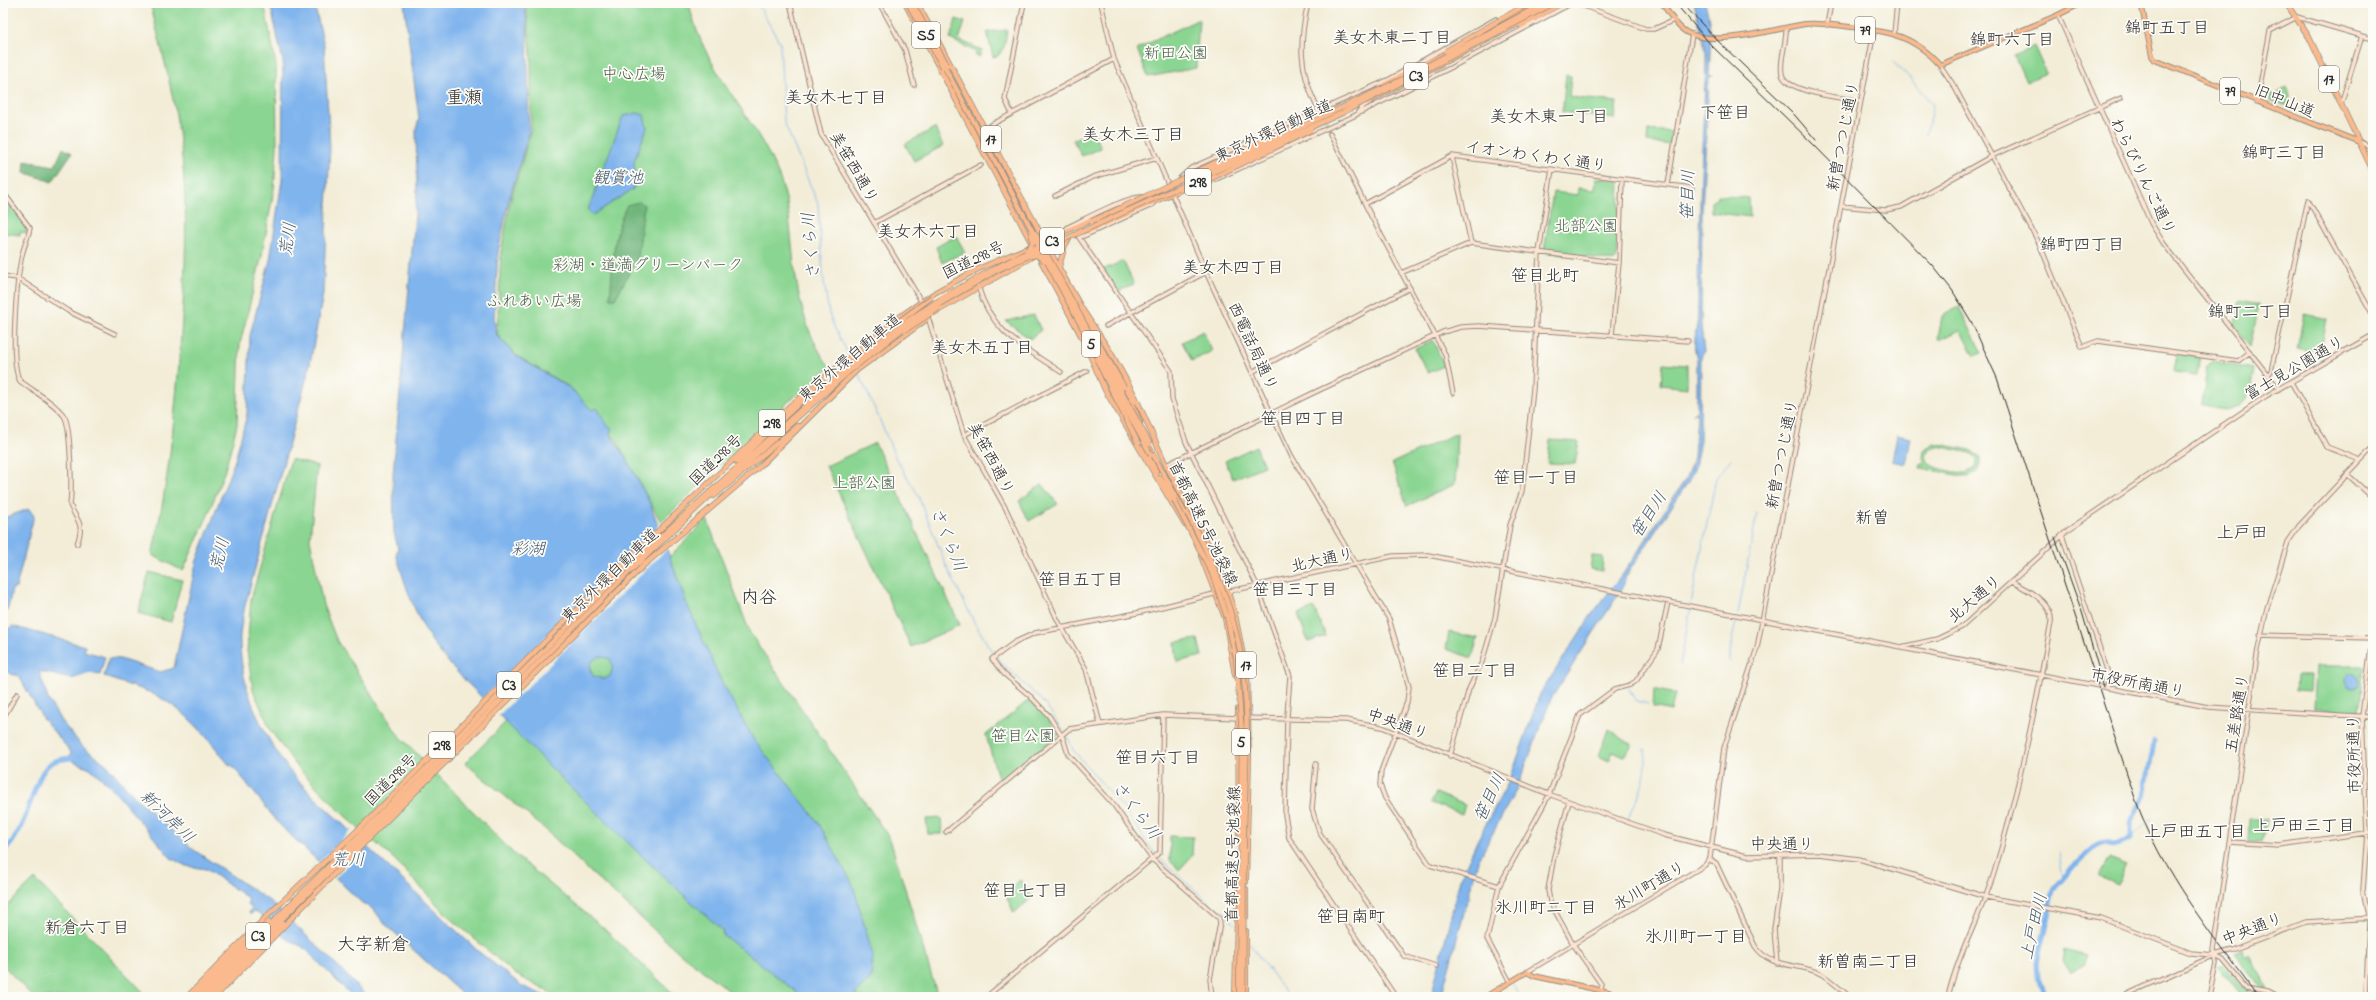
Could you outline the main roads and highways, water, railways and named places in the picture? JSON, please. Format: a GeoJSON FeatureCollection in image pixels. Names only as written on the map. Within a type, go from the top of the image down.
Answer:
{"type":"FeatureCollection","features":[{"type":"Feature","properties":{"kind":"highway","name":"17"},"geometry":{"type":"LineString","coordinates":[[905,3],[1040,246],[1049,249],[1082,309],[1111,352],[1135,396],[1166,465],[1211,548],[1228,591],[1236,642],[1239,835]]}},
{"type":"Feature","properties":{"kind":"highway","name":"S5"},"geometry":{"type":"LineString","coordinates":[[908,3],[914,6],[1034,234]]}},
{"type":"Feature","properties":{"kind":"highway"},"geometry":{"type":"LineString","coordinates":[[1417,68],[1529,3]]}},
{"type":"Feature","properties":{"kind":"highway","name":"国道298号"},"geometry":{"type":"LineString","coordinates":[[187,997],[264,918],[360,828],[595,591],[780,415],[921,301],[976,270],[1040,246],[1065,231],[1176,183],[1354,100],[1542,3]]}},
{"type":"Feature","properties":{"kind":"highway","name":"東京外環自動車道"},"geometry":{"type":"LineString","coordinates":[[204,997],[302,895],[626,569],[712,488],[872,346],[925,307],[992,268],[1339,112],[1542,3]]}},
{"type":"Feature","properties":{"kind":"highway","name":"東京外環自動車道"},"geometry":{"type":"LineString","coordinates":[[198,997],[674,530],[867,356],[936,305],[995,271],[1424,72],[1554,3]]}},
{"type":"Feature","properties":{"kind":"highway","name":"国道298号"},"geometry":{"type":"LineString","coordinates":[[215,997],[364,843],[644,565],[759,466],[856,371],[928,317],[978,286],[1038,254],[1172,194],[1376,98],[1558,3]]}},
{"type":"Feature","properties":{"kind":"highway"},"geometry":{"type":"LineString","coordinates":[[1405,84],[1478,49],[1562,3]]}},
{"type":"Feature","properties":{"kind":"highway","name":"17"},"geometry":{"type":"LineString","coordinates":[[2286,3],[2297,17],[2373,171]]}},
{"type":"Feature","properties":{"kind":"highway","name":"17"},"geometry":{"type":"LineString","coordinates":[[914,6],[932,30],[1040,246],[1038,254],[1084,341],[1105,390],[1200,554],[1236,642],[1244,655],[1250,718],[1246,882]]}},
{"type":"Feature","properties":{"kind":"highway","name":"17"},"geometry":{"type":"LineString","coordinates":[[932,30],[943,61],[1034,234]]}},
{"type":"Feature","properties":{"kind":"highway","name":"17"},"geometry":{"type":"LineString","coordinates":[[922,35],[942,62],[1034,234]]}},
{"type":"Feature","properties":{"kind":"highway"},"geometry":{"type":"LineString","coordinates":[[867,356],[939,308],[1030,256],[1040,246],[1053,238],[1168,187],[1213,163],[1339,112]]}},
{"type":"Feature","properties":{"kind":"highway"},"geometry":{"type":"LineString","coordinates":[[872,346],[900,320],[932,297],[971,275],[1027,250],[1055,244],[1166,194],[1210,179],[1278,147],[1339,112]]}},
{"type":"Feature","properties":{"kind":"highway"},"geometry":{"type":"LineString","coordinates":[[1034,234],[1045,239],[1053,238]]}},
{"type":"Feature","properties":{"kind":"highway"},"geometry":{"type":"LineString","coordinates":[[1034,234],[1153,472]]}},
{"type":"Feature","properties":{"kind":"highway"},"geometry":{"type":"LineString","coordinates":[[1027,250],[1032,244],[1034,234]]}},
{"type":"Feature","properties":{"kind":"highway","name":"首都高速5号池袋線"},"geometry":{"type":"LineString","coordinates":[[1034,234],[1212,573],[1227,617],[1236,659],[1242,733],[1239,997]]}},
{"type":"Feature","properties":{"kind":"highway","name":"首都高速5号池袋線"},"geometry":{"type":"LineString","coordinates":[[1034,234],[1208,552],[1223,588],[1237,636],[1244,676],[1246,725],[1243,997]]}},
{"type":"Feature","properties":{"kind":"highway"},"geometry":{"type":"LineString","coordinates":[[1059,268],[1059,260],[1064,245],[1070,239]]}},
{"type":"Feature","properties":{"kind":"highway"},"geometry":{"type":"LineString","coordinates":[[1048,261],[1050,249],[1055,244]]}},
{"type":"Feature","properties":{"kind":"highway"},"geometry":{"type":"LineString","coordinates":[[1030,256],[1041,257],[1048,261],[1152,434]]}},
{"type":"Feature","properties":{"kind":"highway","name":"17"},"geometry":{"type":"LineString","coordinates":[[1048,261],[1104,360],[1216,576],[1111,379],[1048,261]]}},
{"type":"Feature","properties":{"kind":"highway","name":"17"},"geometry":{"type":"LineString","coordinates":[[1082,309],[1104,360]]}},
{"type":"Feature","properties":{"kind":"highway"},"geometry":{"type":"LineString","coordinates":[[1089,327],[1152,443],[1187,513]]}},
{"type":"Feature","properties":{"kind":"highway"},"geometry":{"type":"LineString","coordinates":[[1084,341],[1098,364],[1111,379]]}},
{"type":"Feature","properties":{"kind":"highway"},"geometry":{"type":"LineString","coordinates":[[1096,359],[1155,470],[1174,500]]}},
{"type":"Feature","properties":{"kind":"highway"},"geometry":{"type":"LineString","coordinates":[[712,488],[767,432],[830,374]]}},
{"type":"Feature","properties":{"kind":"highway"},"geometry":{"type":"LineString","coordinates":[[1125,387],[1147,442]]}},
{"type":"Feature","properties":{"kind":"highway"},"geometry":{"type":"LineString","coordinates":[[674,530],[815,411]]}},
{"type":"Feature","properties":{"kind":"highway","name":"17"},"geometry":{"type":"LineString","coordinates":[[1227,607],[1236,642]]}},
{"type":"Feature","properties":{"kind":"highway"},"geometry":{"type":"LineString","coordinates":[[1236,656],[1237,651],[1244,655]]}},
{"type":"Feature","properties":{"kind":"highway","name":"17"},"geometry":{"type":"LineString","coordinates":[[1236,656],[1243,709]]}},
{"type":"Feature","properties":{"kind":"highway","name":"17"},"geometry":{"type":"LineString","coordinates":[[1235,997],[1239,835],[1244,733],[1246,997]]}},
{"type":"Feature","properties":{"kind":"highway"},"geometry":{"type":"LineString","coordinates":[[192,997],[247,941],[302,895]]}},
{"type":"Feature","properties":{"kind":"highway"},"geometry":{"type":"LineString","coordinates":[[210,997],[271,935],[302,895]]}},
{"type":"Feature","properties":{"kind":"main road"},"geometry":{"type":"LineString","coordinates":[[1542,3],[1547,8]]}},
{"type":"Feature","properties":{"kind":"main road","name":"79"},"geometry":{"type":"LineString","coordinates":[[1662,3],[1674,20],[1684,30],[1692,34],[1728,38],[1811,24],[1827,24],[1894,34],[1927,53],[1940,65],[2058,15],[2082,3]]}},
{"type":"Feature","properties":{"kind":"main road","name":"旧中山道"},"geometry":{"type":"LineString","coordinates":[[2141,3],[2152,56],[2155,60],[2360,142]]}},
{"type":"Feature","properties":{"kind":"main road"},"geometry":{"type":"LineString","coordinates":[[1485,997],[1527,972],[1632,997]]}},
{"type":"Feature","properties":{"kind":"main road"},"geometry":{"type":"LineString","coordinates":[[1394,996],[1401,997]]}},
{"type":"Feature","properties":{"kind":"water","name":"荒川"},"geometry":{"type":"Polygon","coordinates":[[[270,3],[314,3],[324,45],[330,147],[323,294],[309,369],[245,606],[240,638],[241,660],[244,677],[255,710],[270,741],[292,773],[314,797],[479,952],[522,986],[548,997],[465,997],[384,923],[374,910],[362,903],[280,825],[232,765],[230,766],[204,734],[185,715],[175,707],[151,693],[104,676],[109,658],[120,659],[160,672],[174,668],[196,563],[235,460],[247,415],[250,335],[270,260],[282,180],[283,62],[270,3]]]}},
{"type":"Feature","properties":{"kind":"water","name":"彩湖"},"geometry":{"type":"Polygon","coordinates":[[[404,3],[524,3],[527,22],[529,133],[509,200],[498,252],[494,320],[497,335],[516,356],[570,388],[592,410],[597,408],[608,426],[612,428],[610,434],[626,458],[650,503],[687,604],[720,679],[754,740],[818,822],[853,885],[873,956],[871,978],[856,993],[856,997],[803,997],[723,935],[722,930],[586,802],[466,682],[437,649],[419,618],[406,587],[396,554],[398,549],[394,532],[393,475],[417,192],[416,129],[419,119],[404,3]],[[600,656],[591,662],[590,669],[593,676],[604,679],[610,676],[613,666],[610,659],[600,656]]]}},
{"type":"Feature","properties":{"kind":"water","name":"笹目川"},"geometry":{"type":"Polygon","coordinates":[[[1694,3],[1705,3],[1708,12],[1710,39],[1709,76],[1713,76],[1709,77],[1702,212],[1701,326],[1704,351],[1701,357],[1700,440],[1695,467],[1688,482],[1626,576],[1623,587],[1551,699],[1518,786],[1478,861],[1441,997],[1431,997],[1460,879],[1477,841],[1510,779],[1540,694],[1592,614],[1623,574],[1685,480],[1694,457],[1697,414],[1692,413],[1697,411],[1697,358],[1695,353],[1695,342],[1698,318],[1699,220],[1706,52],[1694,3]]]}},
{"type":"Feature","properties":{"kind":"water","name":"観賞池"},"geometry":{"type":"Polygon","coordinates":[[[637,113],[644,115],[647,128],[634,161],[636,183],[633,189],[593,215],[588,210],[623,116],[637,113]]]}},
{"type":"Feature","properties":{"kind":"water"},"geometry":{"type":"Polygon","coordinates":[[[1897,435],[1911,438],[1906,464],[1892,461],[1897,435]]]}},
{"type":"Feature","properties":{"kind":"water"},"geometry":{"type":"Polygon","coordinates":[[[29,509],[34,516],[16,588],[12,589],[7,611],[3,611],[3,518],[29,509]]]}},
{"type":"Feature","properties":{"kind":"water"},"geometry":{"type":"Polygon","coordinates":[[[3,625],[10,629],[12,626],[85,646],[84,651],[105,657],[100,675],[90,673],[71,679],[39,671],[48,699],[61,721],[83,747],[106,764],[134,796],[194,850],[271,902],[332,960],[367,997],[353,997],[303,947],[285,938],[260,914],[255,911],[251,914],[249,912],[252,908],[247,904],[249,899],[206,869],[186,866],[171,858],[110,786],[90,768],[73,761],[70,755],[71,752],[43,719],[20,678],[17,675],[13,675],[3,670],[3,625]]]}},
{"type":"Feature","properties":{"kind":"water"},"geometry":{"type":"Polygon","coordinates":[[[2350,674],[2356,674],[2360,678],[2360,684],[2356,688],[2350,688],[2346,684],[2346,678],[2350,674]]]}},
{"type":"Feature","properties":{"kind":"waterway","name":"さくら川"},"geometry":{"type":"LineString","coordinates":[[757,3],[780,43],[784,122],[818,204],[823,275],[829,314],[849,355]]}},
{"type":"Feature","properties":{"kind":"waterway"},"geometry":{"type":"LineString","coordinates":[[1893,62],[1908,76],[1933,105],[1926,135]]}},
{"type":"Feature","properties":{"kind":"waterway","name":"さくら川"},"geometry":{"type":"LineString","coordinates":[[858,372],[896,459],[917,493],[946,565],[974,622],[994,655]]}},
{"type":"Feature","properties":{"kind":"waterway"},"geometry":{"type":"LineString","coordinates":[[1691,604],[1716,478],[1731,459]]}},
{"type":"Feature","properties":{"kind":"waterway"},"geometry":{"type":"LineString","coordinates":[[1738,614],[1757,513]]}},
{"type":"Feature","properties":{"kind":"waterway"},"geometry":{"type":"LineString","coordinates":[[1680,665],[1691,607]]}},
{"type":"Feature","properties":{"kind":"waterway"},"geometry":{"type":"LineString","coordinates":[[1730,662],[1731,645],[1737,618]]}},
{"type":"Feature","properties":{"kind":"waterway","name":"さくら川"},"geometry":{"type":"LineString","coordinates":[[996,657],[1046,705],[1064,731]]}},
{"type":"Feature","properties":{"kind":"waterway"},"geometry":{"type":"LineString","coordinates":[[1251,660],[1249,669],[1253,715]]}},
{"type":"Feature","properties":{"kind":"waterway"},"geometry":{"type":"LineString","coordinates":[[1628,688],[1637,701],[1648,704]]}},
{"type":"Feature","properties":{"kind":"waterway","name":"さくら川"},"geometry":{"type":"LineString","coordinates":[[1066,733],[1073,750],[1124,809],[1155,854]]}},
{"type":"Feature","properties":{"kind":"waterway","name":"上戸田川"},"geometry":{"type":"LineString","coordinates":[[2045,997],[2038,978],[2037,962],[2054,890],[2079,861],[2097,845],[2106,843],[2113,845],[2131,839],[2131,822],[2144,796],[2154,742]]}},
{"type":"Feature","properties":{"kind":"waterway"},"geometry":{"type":"LineString","coordinates":[[1629,817],[1645,776],[1645,749]]}},
{"type":"Feature","properties":{"kind":"waterway"},"geometry":{"type":"LineString","coordinates":[[3,852],[12,842],[19,830],[39,779],[45,769],[57,760],[78,758]]}},
{"type":"Feature","properties":{"kind":"waterway","name":"上戸田川"},"geometry":{"type":"LineString","coordinates":[[2131,839],[2152,817]]}},
{"type":"Feature","properties":{"kind":"waterway"},"geometry":{"type":"LineString","coordinates":[[2059,852],[2063,879]]}},
{"type":"Feature","properties":{"kind":"waterway","name":"さくら川"},"geometry":{"type":"LineString","coordinates":[[1157,856],[1216,909],[1223,912],[1235,925]]}},
{"type":"Feature","properties":{"kind":"waterway","name":"さくら川"},"geometry":{"type":"LineString","coordinates":[[1248,942],[1289,997]]}},
{"type":"Feature","properties":{"kind":"waterway"},"geometry":{"type":"LineString","coordinates":[[1513,984],[1520,997]]}},
{"type":"Feature","properties":{"kind":"tunnel"},"geometry":{"type":"LineString","coordinates":[[1316,105],[1330,134]]}},
{"type":"Feature","properties":{"kind":"tunnel"},"geometry":{"type":"LineString","coordinates":[[1244,709],[1244,721]]}},
{"type":"Feature","properties":{"kind":"railway"},"geometry":{"type":"LineString","coordinates":[[1675,3],[1712,46],[1813,144],[1933,266],[1952,290],[1971,321],[1997,378],[2135,798],[2146,826],[2173,877],[2189,902],[2258,997]]}},
{"type":"Feature","properties":{"kind":"railway"},"geometry":{"type":"LineString","coordinates":[[1682,3],[1719,42],[1792,112],[1816,140]]}},
{"type":"Feature","properties":{"kind":"railway"},"geometry":{"type":"LineString","coordinates":[[2055,537],[2082,612],[2104,687]]}},
{"type":"Feature","properties":{"kind":"district","name":"錦町五丁目"},"geometry":{"type":"Point","coordinates":[2167,27]}},
{"type":"Feature","properties":{"kind":"district","name":"美女木東二丁目"},"geometry":{"type":"Point","coordinates":[1392,37]}},
{"type":"Feature","properties":{"kind":"district","name":"錦町六丁目"},"geometry":{"type":"Point","coordinates":[2012,39]}},
{"type":"Feature","properties":{"kind":"district","name":"重瀬"},"geometry":{"type":"Point","coordinates":[464,97]}},
{"type":"Feature","properties":{"kind":"district","name":"美女木七丁目"},"geometry":{"type":"Point","coordinates":[836,97]}},
{"type":"Feature","properties":{"kind":"district","name":"下笹目"},"geometry":{"type":"Point","coordinates":[1725,112]}},
{"type":"Feature","properties":{"kind":"district","name":"美女木東一丁目"},"geometry":{"type":"Point","coordinates":[1549,116]}},
{"type":"Feature","properties":{"kind":"district","name":"美女木三丁目"},"geometry":{"type":"Point","coordinates":[1133,134]}},
{"type":"Feature","properties":{"kind":"district","name":"錦町三丁目"},"geometry":{"type":"Point","coordinates":[2284,152]}},
{"type":"Feature","properties":{"kind":"district","name":"美女木六丁目"},"geometry":{"type":"Point","coordinates":[928,231]}},
{"type":"Feature","properties":{"kind":"district","name":"錦町四丁目"},"geometry":{"type":"Point","coordinates":[2082,244]}},
{"type":"Feature","properties":{"kind":"district","name":"美女木四丁目"},"geometry":{"type":"Point","coordinates":[1233,267]}},
{"type":"Feature","properties":{"kind":"district","name":"笹目北町"},"geometry":{"type":"Point","coordinates":[1545,275]}},
{"type":"Feature","properties":{"kind":"district","name":"錦町二丁目"},"geometry":{"type":"Point","coordinates":[2250,311]}},
{"type":"Feature","properties":{"kind":"district","name":"美女木五丁目"},"geometry":{"type":"Point","coordinates":[982,347]}},
{"type":"Feature","properties":{"kind":"district","name":"笹目四丁目"},"geometry":{"type":"Point","coordinates":[1303,418]}},
{"type":"Feature","properties":{"kind":"district","name":"笹目一丁目"},"geometry":{"type":"Point","coordinates":[1536,477]}},
{"type":"Feature","properties":{"kind":"district","name":"新曽"},"geometry":{"type":"Point","coordinates":[1872,517]}},
{"type":"Feature","properties":{"kind":"district","name":"上戸田"},"geometry":{"type":"Point","coordinates":[2242,532]}},
{"type":"Feature","properties":{"kind":"district","name":"笹目五丁目"},"geometry":{"type":"Point","coordinates":[1081,579]}},
{"type":"Feature","properties":{"kind":"district","name":"笹目三丁目"},"geometry":{"type":"Point","coordinates":[1295,589]}},
{"type":"Feature","properties":{"kind":"district","name":"内谷"},"geometry":{"type":"Point","coordinates":[759,597]}},
{"type":"Feature","properties":{"kind":"district","name":"笹目二丁目"},"geometry":{"type":"Point","coordinates":[1475,670]}},
{"type":"Feature","properties":{"kind":"district","name":"笹目六丁目"},"geometry":{"type":"Point","coordinates":[1158,757]}},
{"type":"Feature","properties":{"kind":"district","name":"上戸田三丁目"},"geometry":{"type":"Point","coordinates":[2304,825]}},
{"type":"Feature","properties":{"kind":"district","name":"上戸田五丁目"},"geometry":{"type":"Point","coordinates":[2195,831]}},
{"type":"Feature","properties":{"kind":"district","name":"笹目七丁目"},"geometry":{"type":"Point","coordinates":[1026,890]}},
{"type":"Feature","properties":{"kind":"district","name":"氷川町二丁目"},"geometry":{"type":"Point","coordinates":[1546,907]}},
{"type":"Feature","properties":{"kind":"district","name":"笹目南町"},"geometry":{"type":"Point","coordinates":[1351,916]}},
{"type":"Feature","properties":{"kind":"district","name":"新倉六丁目"},"geometry":{"type":"Point","coordinates":[87,927]}},
{"type":"Feature","properties":{"kind":"district","name":"氷川町一丁目"},"geometry":{"type":"Point","coordinates":[1696,936]}},
{"type":"Feature","properties":{"kind":"district","name":"大字新倉"},"geometry":{"type":"Point","coordinates":[373,944]}},
{"type":"Feature","properties":{"kind":"district","name":"新曽南二丁目"},"geometry":{"type":"Point","coordinates":[1868,961]}},
{"type":"Feature","properties":{"kind":"park label","name":"新田公園"},"geometry":{"type":"Point","coordinates":[1176,52]}},
{"type":"Feature","properties":{"kind":"park label","name":"中心広場"},"geometry":{"type":"Point","coordinates":[634,73]}},
{"type":"Feature","properties":{"kind":"park label","name":"北部公園"},"geometry":{"type":"Point","coordinates":[1586,225]}},
{"type":"Feature","properties":{"kind":"park label","name":"彩湖・道満グリーンパーク"},"geometry":{"type":"Point","coordinates":[648,264]}},
{"type":"Feature","properties":{"kind":"park label","name":"ふれあい広場"},"geometry":{"type":"Point","coordinates":[534,300]}},
{"type":"Feature","properties":{"kind":"park label","name":"上部公園"},"geometry":{"type":"Point","coordinates":[864,482]}},
{"type":"Feature","properties":{"kind":"park label","name":"笹目公園"},"geometry":{"type":"Point","coordinates":[1023,735]}},
{"type":"Feature","properties":{"kind":"water label","name":"新河岸川"},"geometry":{"type":"Point","coordinates":[168,816]}}]}
